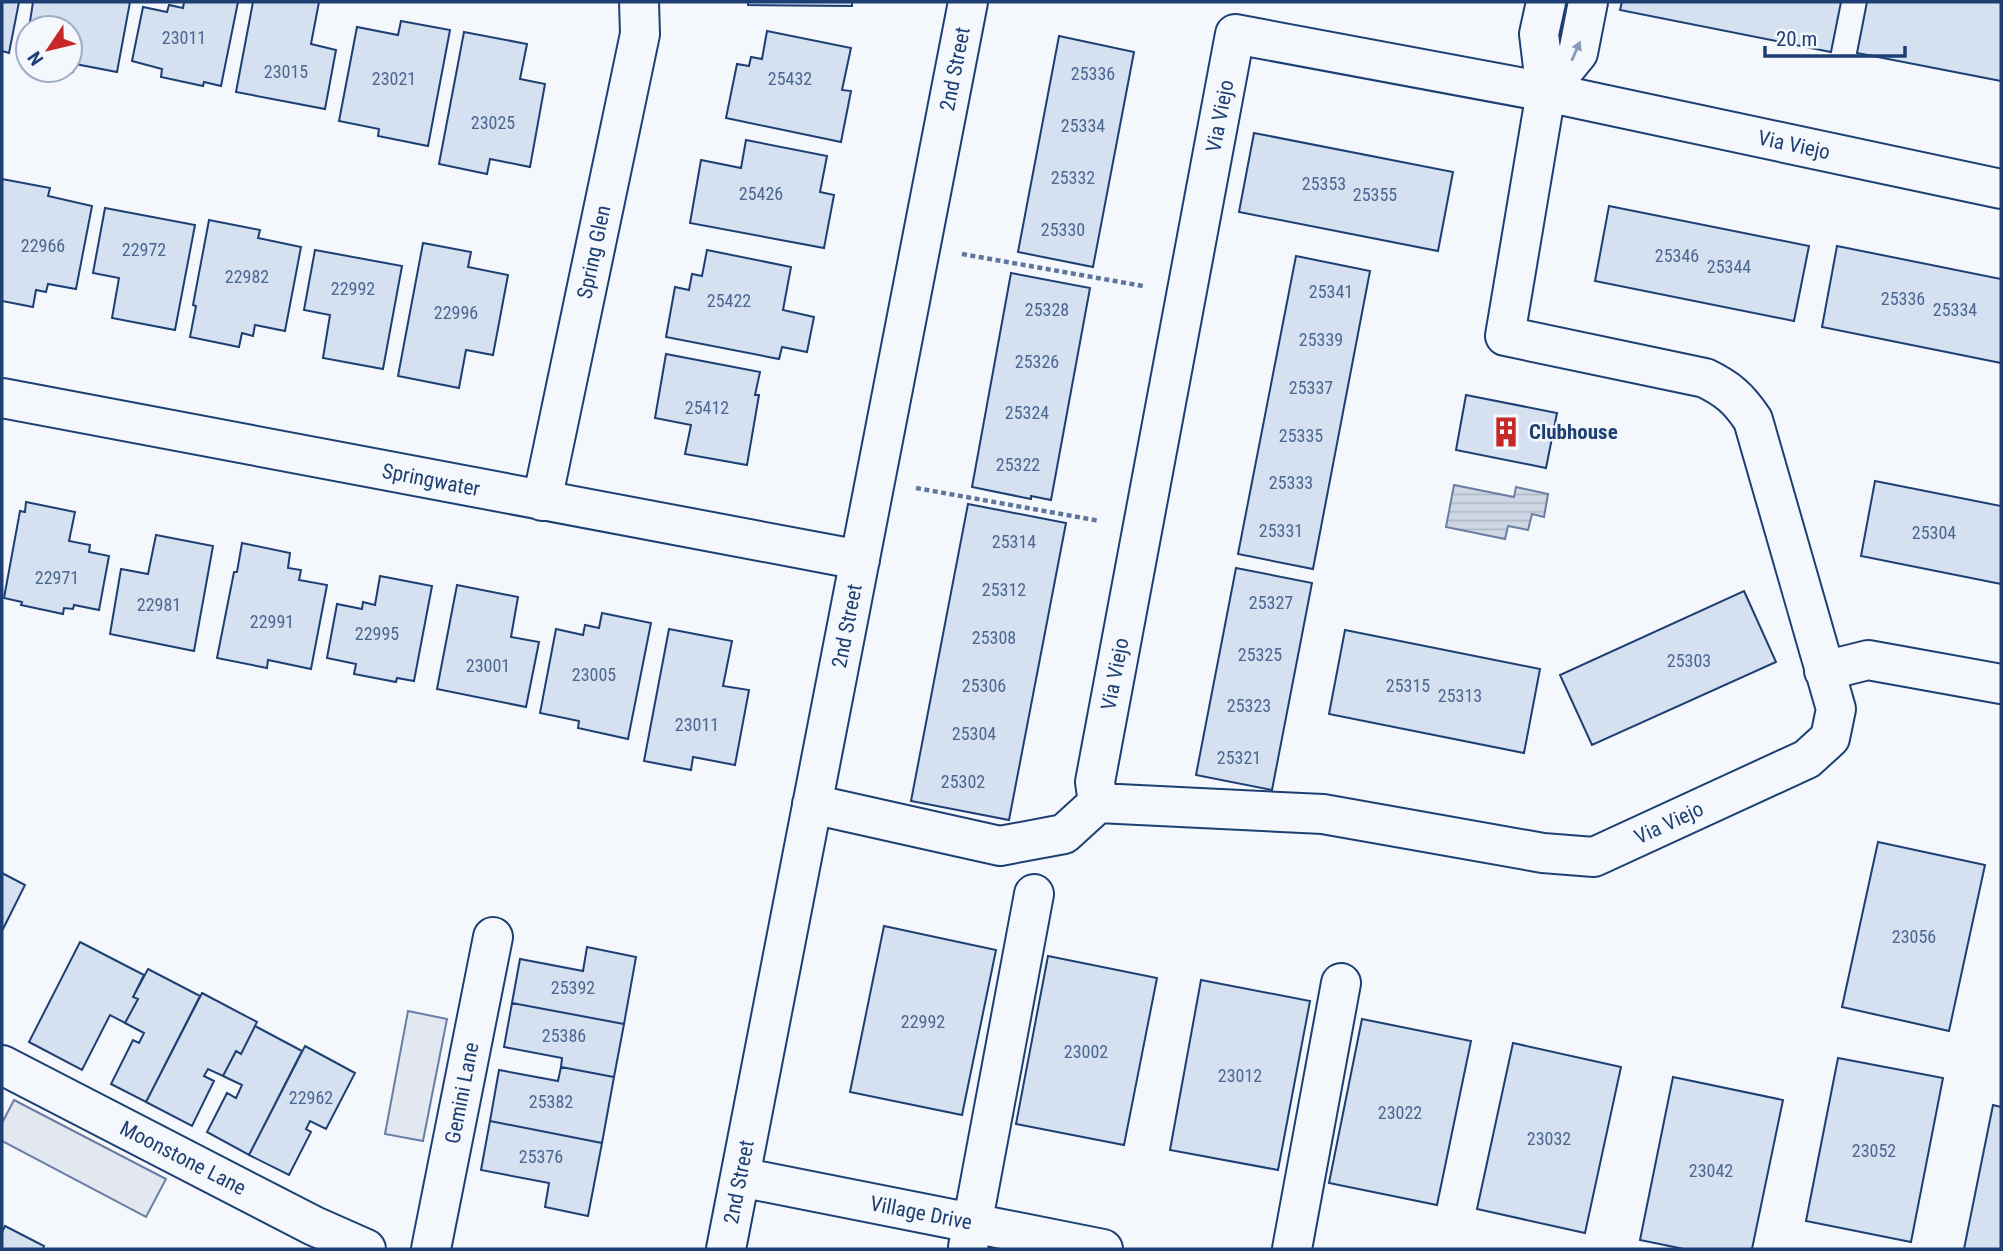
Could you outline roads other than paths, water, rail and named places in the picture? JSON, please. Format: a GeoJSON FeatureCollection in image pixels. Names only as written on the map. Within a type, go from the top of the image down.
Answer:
{"type":"FeatureCollection","features":[{"type":"Feature","properties":{"kind":"street","name":"Spring Glen"},"geometry":{"type":"LineString","coordinates":[[542,501],[640,34],[639,2]]}},
{"type":"Feature","properties":{"kind":"street","name":"2nd Street"},"geometry":{"type":"LineString","coordinates":[[726,1249],[968,2]]}},
{"type":"Feature","properties":{"kind":"street","name":"Via Viejo"},"geometry":{"type":"LineString","coordinates":[[1546,2],[1539,34],[1546,92],[1505,336],[1705,378],[1722,386],[1740,401],[1753,420],[1836,709],[1830,738],[1807,760],[1594,858],[1543,853],[1323,814],[1098,803],[1095,782],[1235,34],[1546,92],[2001,189]]}},
{"type":"Feature","properties":{"kind":"street","name":"Via Viejo"},"geometry":{"type":"LineString","coordinates":[[1546,92],[1578,53],[1588,2]]}},
{"type":"Feature","properties":{"kind":"street","name":"Springwater"},"geometry":{"type":"LineString","coordinates":[[2,398],[860,560]]}},
{"type":"Feature","properties":{"kind":"street"},"geometry":{"type":"LineString","coordinates":[[1824,671],[1868,660],[2001,684]]}},
{"type":"Feature","properties":{"kind":"street"},"geometry":{"type":"LineString","coordinates":[[811,804],[1000,846],[1064,834],[1098,803]]}},
{"type":"Feature","properties":{"kind":"street"},"geometry":{"type":"LineString","coordinates":[[970,1236],[1034,894]]}},
{"type":"Feature","properties":{"kind":"street","name":"Gemini Lane"},"geometry":{"type":"LineString","coordinates":[[431,1249],[493,937]]}},
{"type":"Feature","properties":{"kind":"street"},"geometry":{"type":"LineString","coordinates":[[1292,1249],[1341,983]]}},
{"type":"Feature","properties":{"kind":"street","name":"Moonstone Lane"},"geometry":{"type":"LineString","coordinates":[[2,1065],[314,1226],[366,1249]]}},
{"type":"Feature","properties":{"kind":"street","name":"Village Drive"},"geometry":{"type":"LineString","coordinates":[[740,1177],[970,1236],[1103,1249]]}},
{"type":"Feature","properties":{"kind":"place","name":"Clubhouse"},"geometry":{"type":"Point","coordinates":[1506,432]}}]}
